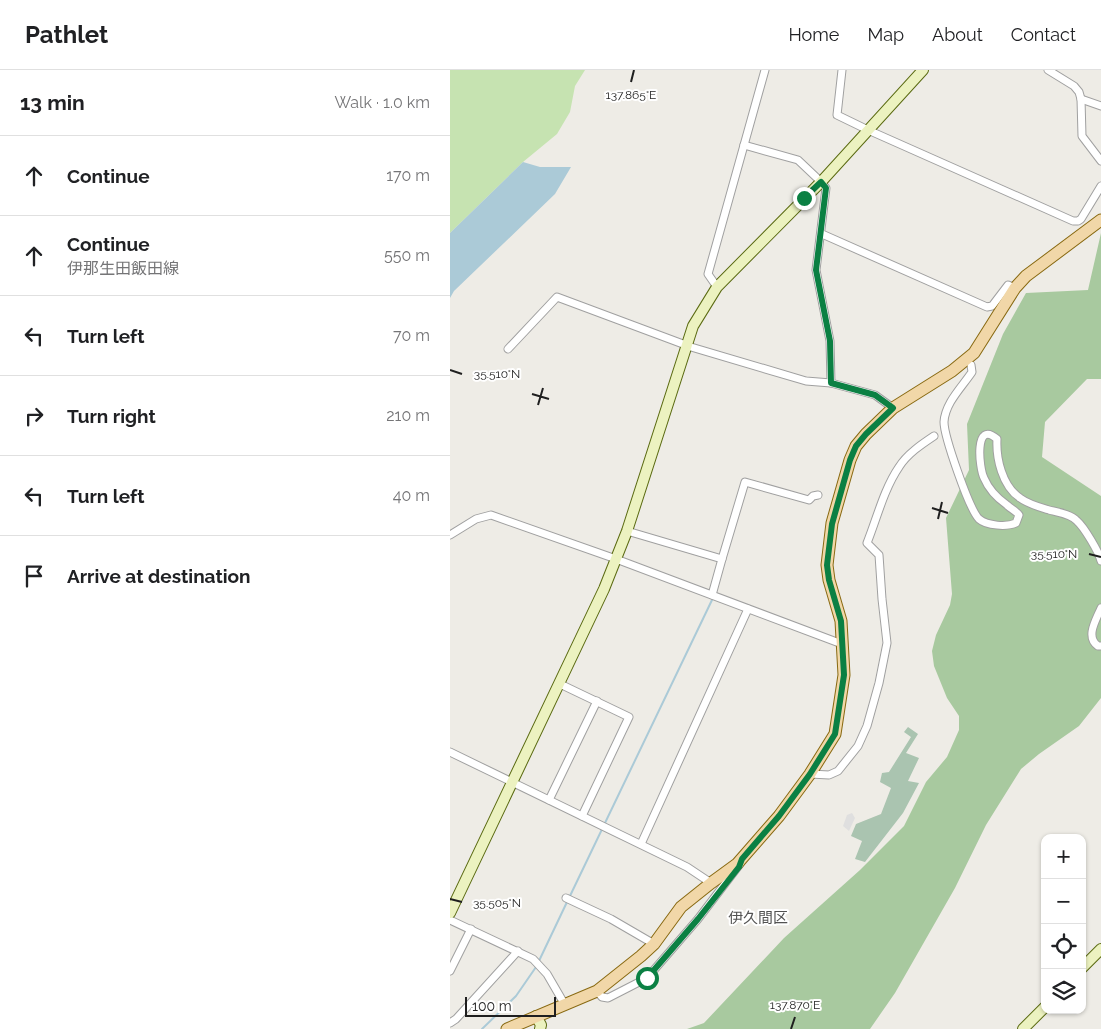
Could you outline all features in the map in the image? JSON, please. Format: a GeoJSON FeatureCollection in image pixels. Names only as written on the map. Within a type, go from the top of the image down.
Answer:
{"type":"FeatureCollection","features":[{"type":"Feature","properties":{"kind":"main road"},"geometry":{"type":"LineString","coordinates":[[508,1029],[597,991],[654,944],[681,907],[742,859],[779,816],[810,774],[835,734],[844,675],[841,621],[829,580],[827,565],[832,524],[850,460],[856,446],[893,408],[969,358],[979,346],[1015,288],[1038,266],[1101,220]]}},
{"type":"Feature","properties":{"kind":"street"},"geometry":{"type":"LineString","coordinates":[[717,287],[708,274],[765,70]]}},
{"type":"Feature","properties":{"kind":"street"},"geometry":{"type":"LineString","coordinates":[[842,70],[837,115],[868,130],[1078,222],[1101,186]]}},
{"type":"Feature","properties":{"kind":"street"},"geometry":{"type":"LineString","coordinates":[[450,913],[604,588],[627,530],[693,326],[717,287],[821,182],[923,70]]}},
{"type":"Feature","properties":{"kind":"street"},"geometry":{"type":"LineString","coordinates":[[1048,70],[1074,86],[1079,92],[1081,99],[1082,136],[1101,161]]}},
{"type":"Feature","properties":{"kind":"street"},"geometry":{"type":"LineString","coordinates":[[1081,99],[1101,106]]}},
{"type":"Feature","properties":{"kind":"street"},"geometry":{"type":"LineString","coordinates":[[744,145],[798,160],[826,188],[822,234],[816,270],[830,341],[831,383]]}},
{"type":"Feature","properties":{"kind":"street"},"geometry":{"type":"LineString","coordinates":[[822,234],[987,307],[992,306],[1008,285],[1015,288]]}},
{"type":"Feature","properties":{"kind":"street"},"geometry":{"type":"LineString","coordinates":[[508,348],[557,297],[687,345],[806,381],[831,383],[875,395],[893,408]]}},
{"type":"Feature","properties":{"kind":"street"},"geometry":{"type":"LineString","coordinates":[[971,365],[972,372],[947,409],[944,428],[967,496],[978,518],[984,522],[1010,525],[1016,523],[1019,515],[994,494],[983,478],[980,451],[981,440],[987,434],[997,438],[998,460],[1012,490],[1019,498],[1077,520],[1100,554],[1101,561]]}},
{"type":"Feature","properties":{"kind":"street"},"geometry":{"type":"LineString","coordinates":[[810,774],[829,775],[838,771],[858,746],[867,726],[879,683],[887,643],[879,556],[867,543],[887,490],[900,466],[916,448],[934,436]]}},
{"type":"Feature","properties":{"kind":"street"},"geometry":{"type":"LineString","coordinates":[[712,595],[745,482],[809,500],[813,496],[818,495]]}},
{"type":"Feature","properties":{"kind":"street"},"geometry":{"type":"LineString","coordinates":[[450,536],[476,519],[485,515],[491,515],[616,559],[842,644]]}},
{"type":"Feature","properties":{"kind":"street"},"geometry":{"type":"LineString","coordinates":[[627,530],[722,559]]}},
{"type":"Feature","properties":{"kind":"street"},"geometry":{"type":"LineString","coordinates":[[1101,608],[1091,635],[1094,643],[1101,646]]}},
{"type":"Feature","properties":{"kind":"street"},"geometry":{"type":"LineString","coordinates":[[641,844],[748,609]]}},
{"type":"Feature","properties":{"kind":"street"},"geometry":{"type":"LineString","coordinates":[[560,684],[629,717],[582,816]]}},
{"type":"Feature","properties":{"kind":"street"},"geometry":{"type":"LineString","coordinates":[[549,800],[596,701]]}},
{"type":"Feature","properties":{"kind":"street"},"geometry":{"type":"LineString","coordinates":[[450,752],[687,866],[711,883]]}},
{"type":"Feature","properties":{"kind":"street"},"geometry":{"type":"LineString","coordinates":[[597,991],[602,997],[608,998],[647,978],[723,888],[739,867],[742,859]]}},
{"type":"Feature","properties":{"kind":"street"},"geometry":{"type":"LineString","coordinates":[[568,899],[610,919],[654,944]]}},
{"type":"Feature","properties":{"kind":"street"},"geometry":{"type":"LineString","coordinates":[[450,920],[518,951],[539,964],[565,1005]]}},
{"type":"Feature","properties":{"kind":"street"},"geometry":{"type":"LineString","coordinates":[[450,971],[471,929]]}},
{"type":"Feature","properties":{"kind":"street"},"geometry":{"type":"LineString","coordinates":[[1086,964],[1101,949]]}},
{"type":"Feature","properties":{"kind":"street"},"geometry":{"type":"LineString","coordinates":[[450,1023],[456,1019],[518,951]]}},
{"type":"Feature","properties":{"kind":"street"},"geometry":{"type":"LineString","coordinates":[[1023,1029],[1041,1011]]}},
{"type":"Feature","properties":{"kind":"street"},"geometry":{"type":"LineString","coordinates":[[536,1016],[540,1029]]}},
{"type":"Feature","properties":{"kind":"green space"},"geometry":{"type":"Polygon","coordinates":[[[450,70],[585,70],[575,86],[570,112],[557,134],[523,162],[450,233],[450,70]]]}},
{"type":"Feature","properties":{"kind":"green space"},"geometry":{"type":"Polygon","coordinates":[[[1101,233],[1101,379],[1087,379],[1045,422],[1042,457],[1101,496],[1101,698],[1079,726],[1021,769],[986,825],[955,888],[895,993],[870,1029],[687,1029],[704,1023],[784,938],[860,870],[904,826],[926,782],[947,757],[959,730],[959,716],[947,698],[934,666],[932,651],[936,635],[950,605],[952,594],[946,518],[969,470],[967,424],[1003,334],[1026,293],[1088,290],[1101,233]]]}},
{"type":"Feature","properties":{"kind":"green space"},"geometry":{"type":"Polygon","coordinates":[[[908,727],[918,734],[906,753],[919,758],[908,781],[919,783],[903,813],[865,862],[855,859],[862,841],[851,836],[856,824],[881,814],[891,788],[880,782],[882,773],[889,772],[911,737],[904,732],[908,727]]]}},
{"type":"Feature","properties":{"kind":"shaded area"},"geometry":{"type":"Polygon","coordinates":[[[852,813],[855,818],[849,831],[843,826],[847,815],[852,813]]]}},
{"type":"Feature","properties":{"kind":"water"},"geometry":{"type":"Polygon","coordinates":[[[523,162],[540,167],[571,167],[555,194],[454,291],[450,298],[450,233],[523,162]]]}},
{"type":"Feature","properties":{"kind":"waterway"},"geometry":{"type":"LineString","coordinates":[[569,898],[712,600]]}},
{"type":"Feature","properties":{"kind":"waterway"},"geometry":{"type":"LineString","coordinates":[[538,963],[567,902]]}},
{"type":"Feature","properties":{"kind":"waterway"},"geometry":{"type":"LineString","coordinates":[[482,1029],[516,996],[536,967]]}},
{"type":"Feature","properties":{"kind":"district","name":"伊久間区"},"geometry":{"type":"Point","coordinates":[758,918]}},
{"type":"Feature","properties":{"kind":"route"},"geometry":{"type":"LineString","coordinates":[[647,978],[698,919],[739,867],[742,859],[779,816],[810,774],[835,734],[844,675],[841,621],[829,580],[827,565],[832,524],[850,460],[856,446],[893,408],[875,395],[831,383],[830,341],[816,270],[822,234],[826,188],[821,182],[804,198]]}}]}
